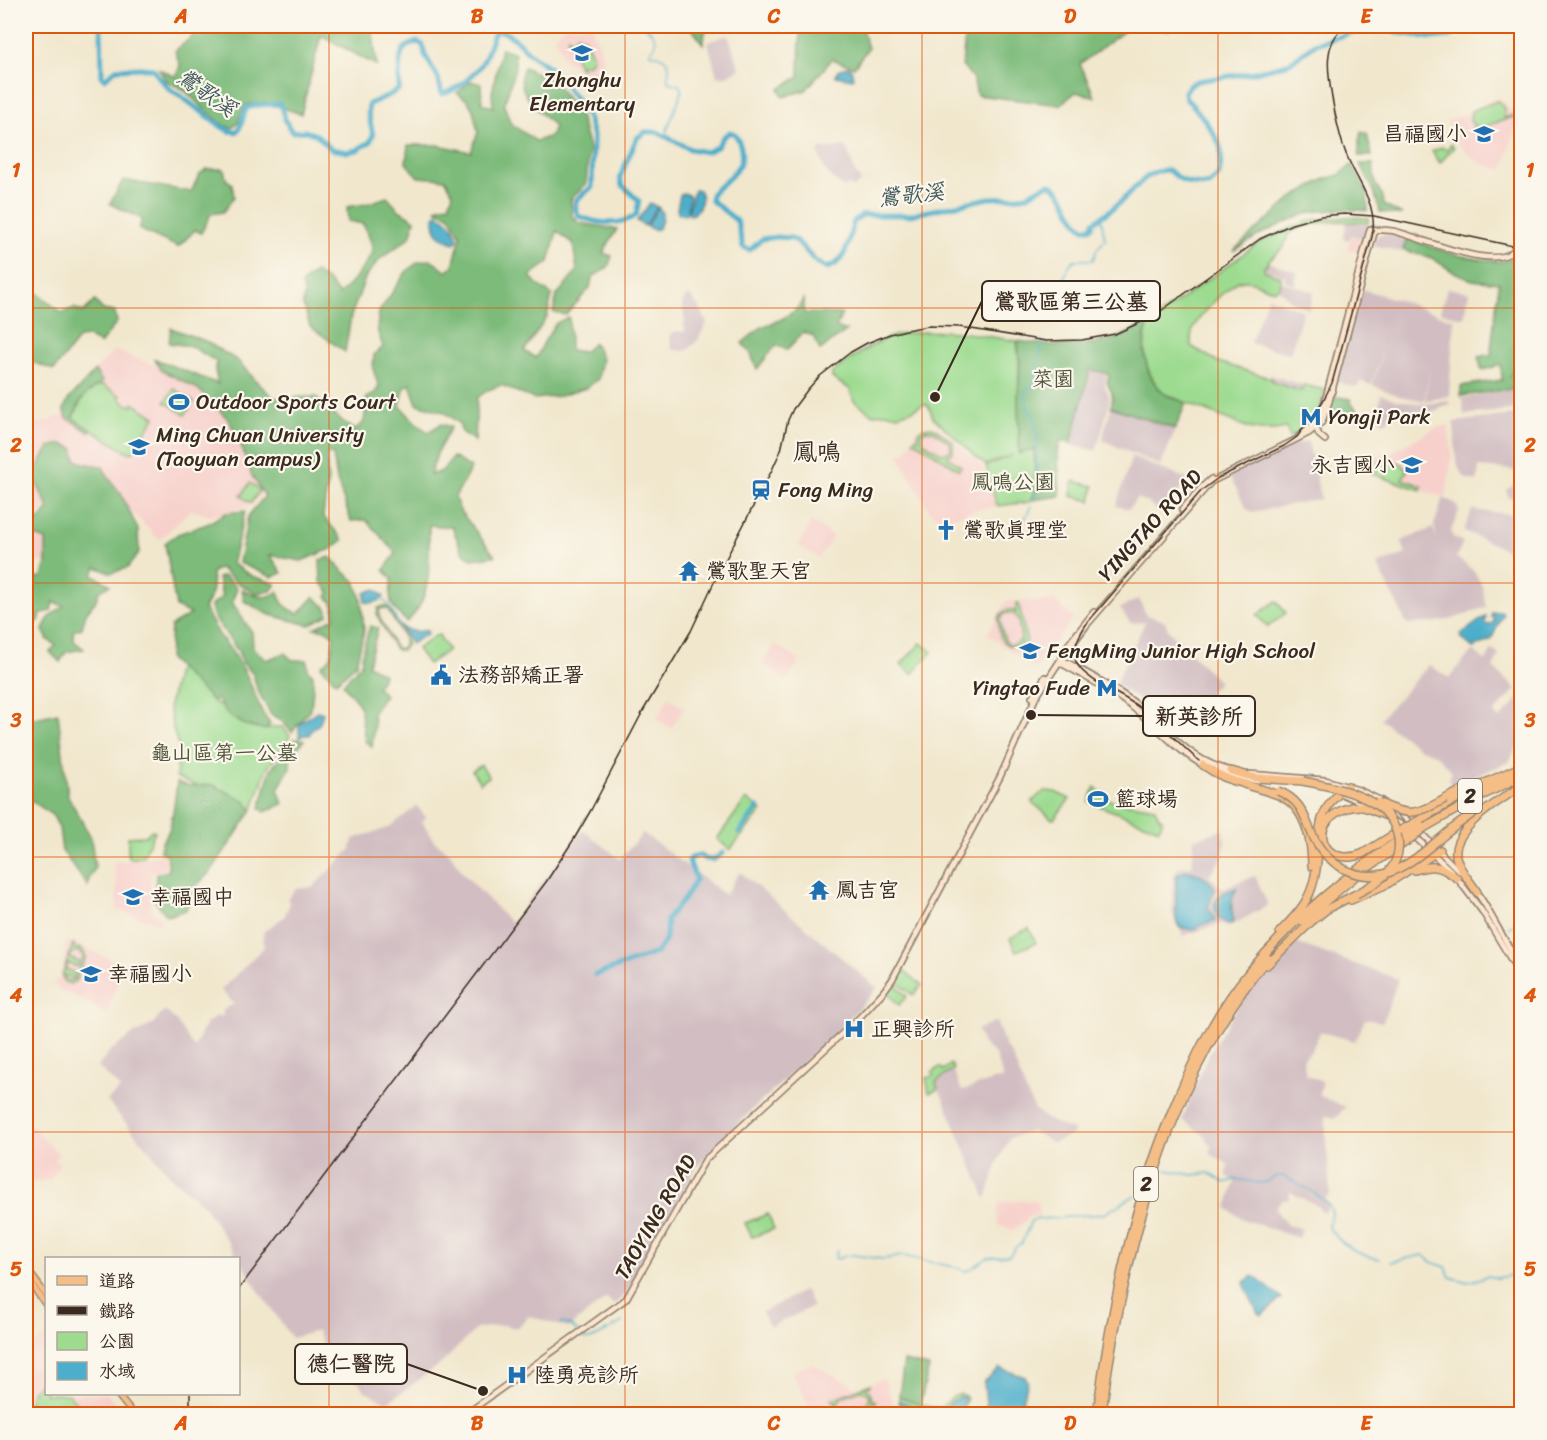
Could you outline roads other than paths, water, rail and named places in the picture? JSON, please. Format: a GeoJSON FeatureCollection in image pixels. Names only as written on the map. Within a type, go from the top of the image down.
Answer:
{"type":"FeatureCollection","features":[{"type":"Feature","properties":{"kind":"highway"},"geometry":{"type":"LineString","coordinates":[[1203,765],[1225,778],[1274,793],[1296,807],[1305,826],[1312,853],[1311,881],[1294,927]]}},
{"type":"Feature","properties":{"kind":"highway"},"geometry":{"type":"LineString","coordinates":[[1231,771],[1249,777],[1333,784],[1360,793],[1396,811],[1409,812],[1425,810],[1507,768],[1521,765]]}},
{"type":"Feature","properties":{"kind":"highway"},"geometry":{"type":"LineString","coordinates":[[1420,825],[1485,783],[1521,765]]}},
{"type":"Feature","properties":{"kind":"highway","name":"2"},"geometry":{"type":"LineString","coordinates":[[1102,1414],[1119,1304],[1153,1176],[1172,1123],[1203,1054],[1239,996],[1306,911],[1352,873],[1420,825],[1473,794],[1521,772]]}},
{"type":"Feature","properties":{"kind":"highway","name":"2"},"geometry":{"type":"LineString","coordinates":[[1420,825],[1521,777]]}},
{"type":"Feature","properties":{"kind":"highway"},"geometry":{"type":"LineString","coordinates":[[1303,781],[1339,789],[1374,804],[1386,812],[1393,822],[1399,841],[1396,859],[1382,878],[1327,909],[1312,921]]}},
{"type":"Feature","properties":{"kind":"highway"},"geometry":{"type":"LineString","coordinates":[[1244,784],[1287,794],[1303,811],[1314,838],[1331,860],[1355,874],[1370,876],[1386,873],[1408,864],[1479,809],[1521,785]]}},
{"type":"Feature","properties":{"kind":"highway"},"geometry":{"type":"LineString","coordinates":[[1477,892],[1456,859],[1457,843],[1479,816],[1521,785]]}},
{"type":"Feature","properties":{"kind":"highway"},"geometry":{"type":"LineString","coordinates":[[1294,927],[1310,894],[1315,874],[1321,819],[1336,792],[1348,786]]}},
{"type":"Feature","properties":{"kind":"highway"},"geometry":{"type":"LineString","coordinates":[[1388,816],[1361,806],[1339,811],[1329,819],[1324,828],[1326,846],[1334,854],[1345,858],[1362,854],[1406,834]]}},
{"type":"Feature","properties":{"kind":"highway"},"geometry":{"type":"LineString","coordinates":[[1399,877],[1438,853]]}},
{"type":"Feature","properties":{"kind":"highway"},"geometry":{"type":"LineString","coordinates":[[1294,927],[1312,921],[1336,907],[1415,870],[1440,867],[1457,878]]}},
{"type":"Feature","properties":{"kind":"highway","name":"2"},"geometry":{"type":"LineString","coordinates":[[1097,1414],[1108,1333],[1120,1277],[1153,1158],[1182,1087],[1216,1018],[1274,939],[1294,927]]}},
{"type":"Feature","properties":{"kind":"main road"},"geometry":{"type":"LineString","coordinates":[[1518,240],[1521,226]]}},
{"type":"Feature","properties":{"kind":"main road"},"geometry":{"type":"LineString","coordinates":[[1325,440],[1316,428],[1322,422],[1329,402],[1372,229],[1396,231],[1471,255],[1501,257],[1513,251]]}},
{"type":"Feature","properties":{"kind":"main road","name":"YINGTAO ROAD"},"geometry":{"type":"LineString","coordinates":[[928,910],[1000,777],[999,772],[1033,697],[1084,623],[1209,480],[1299,436],[1317,423],[1372,229]]}},
{"type":"Feature","properties":{"kind":"main road","name":"YINGTAO ROAD"},"geometry":{"type":"LineString","coordinates":[[1059,660],[1104,604],[1211,482],[1309,434],[1316,428]]}},
{"type":"Feature","properties":{"kind":"main road"},"geometry":{"type":"LineString","coordinates":[[1059,660],[1131,705],[1185,753],[1203,765],[1253,781],[1303,784],[1336,792],[1376,809],[1401,824],[1465,877],[1484,903],[1521,970]]}},
{"type":"Feature","properties":{"kind":"main road"},"geometry":{"type":"LineString","coordinates":[[1059,660],[1090,675],[1129,699],[1186,749],[1208,762],[1231,771],[1326,780],[1348,786],[1398,811],[1438,853],[1482,911],[1521,979]]}},
{"type":"Feature","properties":{"kind":"main road"},"geometry":{"type":"LineString","coordinates":[[1336,792],[1337,783]]}},
{"type":"Feature","properties":{"kind":"main road","name":"TAOYING ROAD"},"geometry":{"type":"LineString","coordinates":[[466,1414],[626,1299],[705,1160],[860,1017],[883,992],[928,910]]}},
{"type":"Feature","properties":{"kind":"main road"},"geometry":{"type":"LineString","coordinates":[[26,1268],[45,1294]]}},
{"type":"Feature","properties":{"kind":"main road"},"geometry":{"type":"LineString","coordinates":[[26,1277],[45,1304]]}},
{"type":"Feature","properties":{"kind":"main road"},"geometry":{"type":"LineString","coordinates":[[118,1395],[133,1414]]}},
{"type":"Feature","properties":{"kind":"water"},"geometry":{"type":"Polygon","coordinates":[[[849,67],[853,79],[836,76],[839,70],[849,67]]]}},
{"type":"Feature","properties":{"kind":"water"},"geometry":{"type":"Polygon","coordinates":[[[694,190],[699,190],[702,200],[694,214],[690,215],[688,213],[694,190]]]}},
{"type":"Feature","properties":{"kind":"water"},"geometry":{"type":"Polygon","coordinates":[[[684,193],[690,196],[685,215],[678,213],[677,209],[680,195],[684,193]]]}},
{"type":"Feature","properties":{"kind":"water"},"geometry":{"type":"Polygon","coordinates":[[[650,203],[657,207],[645,226],[637,221],[650,203]]]}},
{"type":"Feature","properties":{"kind":"water"},"geometry":{"type":"Polygon","coordinates":[[[658,207],[662,212],[662,220],[659,228],[654,230],[647,226],[658,207]]]}},
{"type":"Feature","properties":{"kind":"water"},"geometry":{"type":"Polygon","coordinates":[[[439,214],[454,228],[458,240],[454,243],[438,234],[434,216],[439,214]]]}},
{"type":"Feature","properties":{"kind":"water"},"geometry":{"type":"Polygon","coordinates":[[[375,589],[384,597],[375,602],[365,602],[365,593],[375,589]]]}},
{"type":"Feature","properties":{"kind":"water"},"geometry":{"type":"Polygon","coordinates":[[[1502,611],[1503,614],[1491,640],[1473,648],[1461,638],[1460,635],[1486,616],[1485,623],[1492,624],[1494,621],[1491,617],[1492,613],[1502,611]]]}},
{"type":"Feature","properties":{"kind":"water"},"geometry":{"type":"Polygon","coordinates":[[[400,626],[413,631],[426,630],[428,633],[411,644],[400,626]]]}},
{"type":"Feature","properties":{"kind":"water"},"geometry":{"type":"Polygon","coordinates":[[[317,711],[323,713],[320,723],[309,735],[299,738],[299,724],[317,711]]]}},
{"type":"Feature","properties":{"kind":"water"},"geometry":{"type":"Polygon","coordinates":[[[1186,871],[1203,877],[1215,889],[1208,907],[1216,920],[1191,930],[1179,927],[1176,921],[1177,875],[1186,871]]]}},
{"type":"Feature","properties":{"kind":"water"},"geometry":{"type":"Polygon","coordinates":[[[1237,888],[1232,905],[1234,922],[1229,925],[1218,917],[1214,906],[1220,895],[1237,888]]]}},
{"type":"Feature","properties":{"kind":"water"},"geometry":{"type":"Polygon","coordinates":[[[1253,1276],[1282,1298],[1262,1315],[1258,1313],[1244,1282],[1253,1276]]]}},
{"type":"Feature","properties":{"kind":"water"},"geometry":{"type":"Polygon","coordinates":[[[999,1368],[1025,1377],[1028,1381],[1023,1399],[1024,1414],[987,1414],[984,1382],[999,1368]]]}},
{"type":"Feature","properties":{"kind":"water"},"geometry":{"type":"Polygon","coordinates":[[[963,1396],[965,1398],[962,1408],[944,1414],[905,1414],[899,1400],[914,1407],[941,1412],[952,1401],[963,1396]]]}},
{"type":"Feature","properties":{"kind":"waterway","name":"鶯歌溪"},"geometry":{"type":"LineString","coordinates":[[101,26],[102,77],[105,79],[116,69],[153,69],[170,89],[222,127],[236,132],[247,108],[281,104],[285,120],[292,132],[305,131],[317,135],[331,149],[348,152],[357,150],[370,142],[373,135],[368,112],[369,104],[399,89],[400,63],[405,48],[417,42],[423,45],[425,55],[438,78],[442,94],[461,85],[473,75],[485,58],[495,32],[502,31],[550,68],[581,105],[588,118],[593,136],[592,187],[576,202],[578,216],[607,223],[622,221],[636,215],[639,201],[622,185],[620,177],[637,138],[645,132],[657,132],[690,149],[706,152],[717,147],[723,137],[730,132],[735,134],[740,144],[741,161],[733,174],[712,193],[711,200],[737,221],[743,247],[750,250],[762,239],[791,238],[797,241],[816,262],[826,268],[843,256],[854,221],[862,215],[910,215],[989,198],[1027,196],[1049,184],[1060,193],[1075,219],[1085,229],[1092,227],[1094,222],[1115,207],[1140,182],[1153,173],[1169,170],[1187,182],[1209,185],[1219,175],[1221,149],[1205,121],[1186,99],[1185,92],[1190,85],[1197,81],[1251,73],[1288,64],[1315,44],[1350,33],[1384,30],[1431,38],[1450,36],[1467,26]]}},
{"type":"Feature","properties":{"kind":"waterway"},"geometry":{"type":"LineString","coordinates":[[643,26],[650,31],[656,42],[650,53],[667,61],[668,82],[679,85],[682,91],[666,137]]}},
{"type":"Feature","properties":{"kind":"waterway"},"geometry":{"type":"LineString","coordinates":[[1041,323],[1040,314],[1043,306],[1054,296],[1068,267],[1074,260],[1093,260],[1097,249],[1105,240],[1101,217]]}},
{"type":"Feature","properties":{"kind":"waterway"},"geometry":{"type":"LineString","coordinates":[[1033,501],[1037,489],[1037,435],[1035,419],[1027,406],[1026,391],[1035,382],[1042,343]]}},
{"type":"Feature","properties":{"kind":"waterway"},"geometry":{"type":"LineString","coordinates":[[1024,521],[1031,506]]}},
{"type":"Feature","properties":{"kind":"waterway"},"geometry":{"type":"LineString","coordinates":[[381,599],[388,604],[400,626]]}},
{"type":"Feature","properties":{"kind":"waterway"},"geometry":{"type":"LineString","coordinates":[[739,833],[758,808]]}},
{"type":"Feature","properties":{"kind":"waterway"},"geometry":{"type":"LineString","coordinates":[[595,975],[656,953],[666,937],[667,919],[684,899],[696,879],[689,861],[691,858],[699,855],[713,860],[723,853]]}},
{"type":"Feature","properties":{"kind":"waterway"},"geometry":{"type":"LineString","coordinates":[[1508,928],[1522,920]]}},
{"type":"Feature","properties":{"kind":"waterway"},"geometry":{"type":"LineString","coordinates":[[1166,1170],[1193,1175],[1209,1173],[1225,1183],[1236,1179],[1260,1183],[1283,1176],[1326,1202],[1332,1214],[1328,1227],[1338,1239],[1357,1252],[1379,1259]]}},
{"type":"Feature","properties":{"kind":"waterway"},"geometry":{"type":"LineString","coordinates":[[1091,1215],[1104,1214],[1134,1196]]}},
{"type":"Feature","properties":{"kind":"waterway"},"geometry":{"type":"LineString","coordinates":[[837,1249],[835,1258],[838,1259],[853,1255],[883,1259],[903,1256],[966,1271],[987,1258],[1010,1255],[1022,1243],[1031,1221],[1090,1215]]}},
{"type":"Feature","properties":{"kind":"waterway"},"geometry":{"type":"LineString","coordinates":[[1391,1262],[1423,1255],[1431,1262],[1446,1267],[1450,1277],[1468,1282],[1488,1276],[1497,1278],[1508,1276],[1519,1271]]}},
{"type":"Feature","properties":{"kind":"waterway"},"geometry":{"type":"LineString","coordinates":[[581,1335],[590,1339],[622,1322]]}},
{"type":"Feature","properties":{"kind":"waterway"},"geometry":{"type":"LineString","coordinates":[[561,1323],[571,1326],[578,1332]]}},
{"type":"Feature","properties":{"kind":"tunnel"},"geometry":{"type":"LineString","coordinates":[[1513,251],[1518,240]]}},
{"type":"Feature","properties":{"kind":"railway"},"geometry":{"type":"LineString","coordinates":[[1199,761],[1147,713],[1099,684],[1079,668],[1075,657],[1075,647],[1087,623],[1202,490],[1218,478],[1284,446],[1297,437],[1323,401],[1332,383],[1372,237],[1373,225],[1370,205],[1342,142],[1330,88],[1328,68],[1330,49],[1333,40],[1346,26]]}},
{"type":"Feature","properties":{"kind":"railway"},"geometry":{"type":"LineString","coordinates":[[1407,26],[1431,29],[1449,26]]}},
{"type":"Feature","properties":{"kind":"railway"},"geometry":{"type":"LineString","coordinates":[[240,1287],[546,882],[574,839],[643,711],[691,631],[772,470],[781,450],[793,409],[820,376],[851,352],[867,343],[890,334],[928,326],[959,327],[1046,341],[1082,340],[1115,334],[1154,316],[1260,239],[1292,224],[1321,216],[1344,214],[1374,216],[1522,248]]}},
{"type":"Feature","properties":{"kind":"railway"},"geometry":{"type":"LineString","coordinates":[[190,1395],[190,1414]]}},
{"type":"Feature","properties":{"kind":"place","name":"Zhonghu Elementary"},"geometry":{"type":"Point","coordinates":[582,53]}},
{"type":"Feature","properties":{"kind":"place","name":"昌福國小"},"geometry":{"type":"Point","coordinates":[1484,134]}},
{"type":"Feature","properties":{"kind":"place","name":"鶯歌區第三公墓"},"geometry":{"type":"Point","coordinates":[935,397]}},
{"type":"Feature","properties":{"kind":"place","name":"Outdoor Sports Court"},"geometry":{"type":"Point","coordinates":[179,402]}},
{"type":"Feature","properties":{"kind":"place","name":"Yongji Park"},"geometry":{"type":"Point","coordinates":[1311,417]}},
{"type":"Feature","properties":{"kind":"place","name":"Ming Chuan University (Taoyuan campus)"},"geometry":{"type":"Point","coordinates":[139,447]}},
{"type":"Feature","properties":{"kind":"place","name":"永吉國小"},"geometry":{"type":"Point","coordinates":[1412,465]}},
{"type":"Feature","properties":{"kind":"place","name":"Fong Ming"},"geometry":{"type":"Point","coordinates":[761,490]}},
{"type":"Feature","properties":{"kind":"place","name":"鶯歌真理堂"},"geometry":{"type":"Point","coordinates":[946,530]}},
{"type":"Feature","properties":{"kind":"place","name":"鶯歌聖天宮"},"geometry":{"type":"Point","coordinates":[689,571]}},
{"type":"Feature","properties":{"kind":"place","name":"FengMing Junior High School"},"geometry":{"type":"Point","coordinates":[1030,651]}},
{"type":"Feature","properties":{"kind":"place","name":"法務部矯正署"},"geometry":{"type":"Point","coordinates":[441,675]}},
{"type":"Feature","properties":{"kind":"place","name":"Yingtao Fude"},"geometry":{"type":"Point","coordinates":[1107,688]}},
{"type":"Feature","properties":{"kind":"place","name":"新英診所"},"geometry":{"type":"Point","coordinates":[1031,715]}},
{"type":"Feature","properties":{"kind":"place","name":"籃球場"},"geometry":{"type":"Point","coordinates":[1098,799]}},
{"type":"Feature","properties":{"kind":"place","name":"鳳吉宮"},"geometry":{"type":"Point","coordinates":[819,890]}},
{"type":"Feature","properties":{"kind":"place","name":"幸福國中"},"geometry":{"type":"Point","coordinates":[133,897]}},
{"type":"Feature","properties":{"kind":"place","name":"幸福國小"},"geometry":{"type":"Point","coordinates":[91,974]}},
{"type":"Feature","properties":{"kind":"place","name":"正興診所"},"geometry":{"type":"Point","coordinates":[854,1029]}},
{"type":"Feature","properties":{"kind":"place","name":"陸勇亮診所"},"geometry":{"type":"Point","coordinates":[517,1375]}},
{"type":"Feature","properties":{"kind":"place","name":"德仁醫院"},"geometry":{"type":"Point","coordinates":[483,1391]}},
{"type":"Feature","properties":{"kind":"district","name":"鳳鳴"},"geometry":{"type":"Point","coordinates":[817,452]}},
{"type":"Feature","properties":{"kind":"park label","name":"菜園"},"geometry":{"type":"Point","coordinates":[1053,379]}},
{"type":"Feature","properties":{"kind":"park label","name":"鳳鳴公園"},"geometry":{"type":"Point","coordinates":[1013,482]}},
{"type":"Feature","properties":{"kind":"park label","name":"龜山區第一公墓"},"geometry":{"type":"Point","coordinates":[224,753]}}]}
